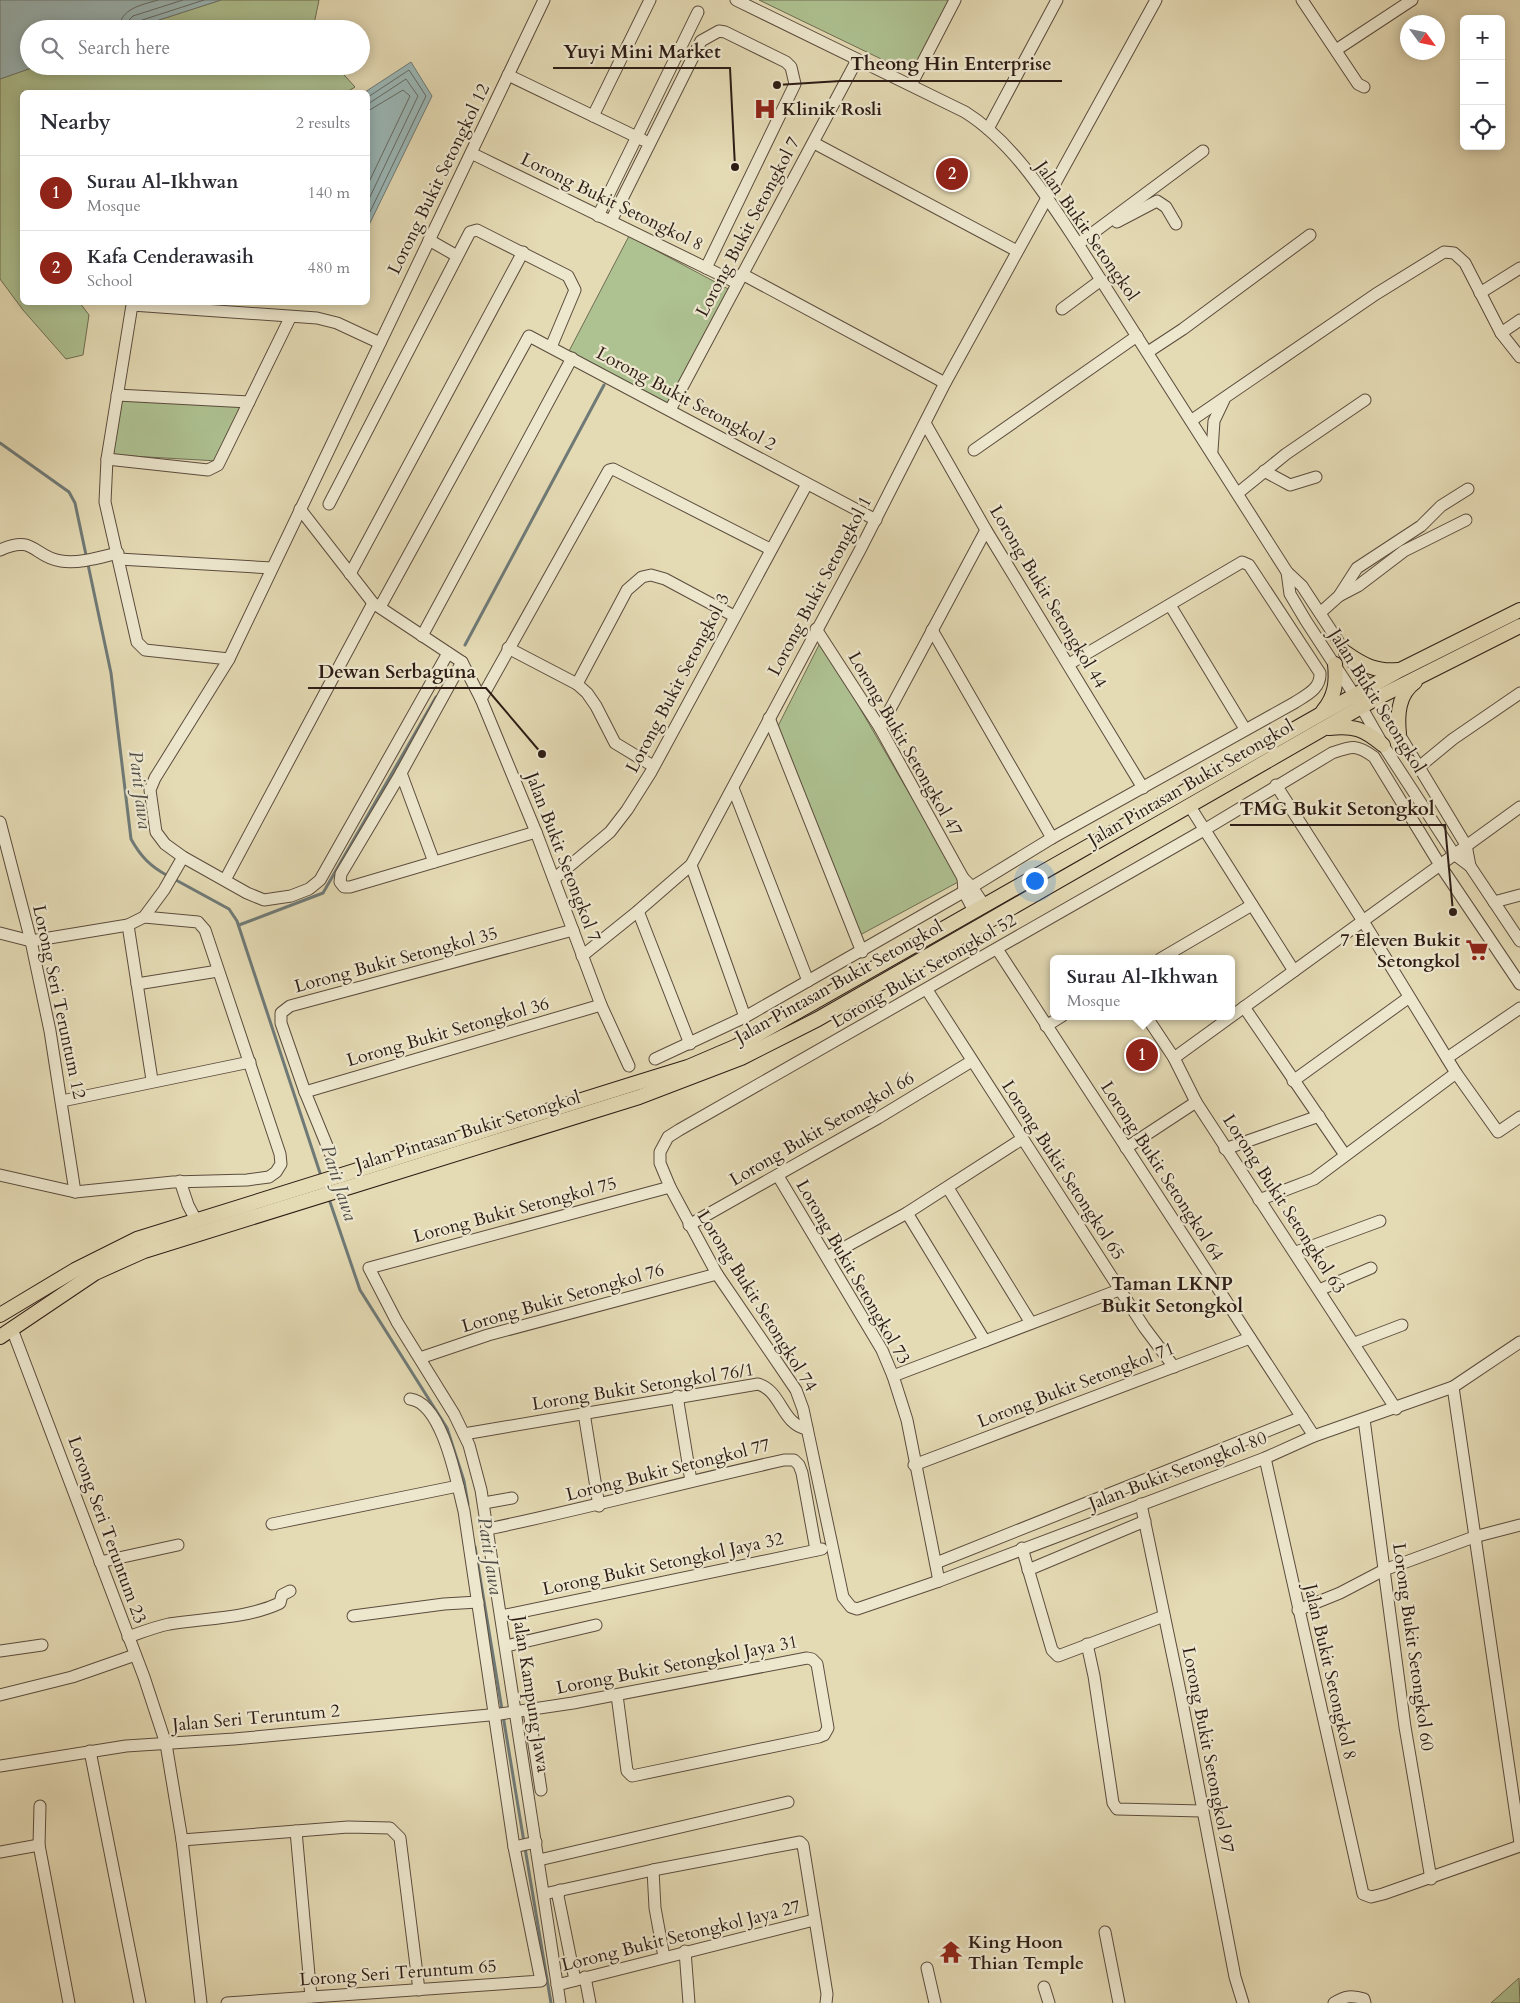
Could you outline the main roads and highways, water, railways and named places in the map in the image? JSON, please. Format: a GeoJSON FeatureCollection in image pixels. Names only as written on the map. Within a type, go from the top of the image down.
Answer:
{"type":"FeatureCollection","features":[{"type":"Feature","properties":{"kind":"main road","name":"Jalan Pintasan Bukit Setongkol"},"geometry":{"type":"LineString","coordinates":[[0,1315],[75,1270],[137,1239],[688,1067],[754,1037],[1321,714],[1358,701],[1372,693],[1400,670],[1520,610]]}},
{"type":"Feature","properties":{"kind":"main road","name":"Jalan Pintasan Bukit Setongkol"},"geometry":{"type":"LineString","coordinates":[[1372,693],[1426,674],[1520,626]]}},
{"type":"Feature","properties":{"kind":"main road"},"geometry":{"type":"LineString","coordinates":[[1346,653],[1370,668],[1384,672],[1400,670]]}},
{"type":"Feature","properties":{"kind":"main road"},"geometry":{"type":"LineString","coordinates":[[1321,714],[1328,706],[1334,691],[1335,664]]}},
{"type":"Feature","properties":{"kind":"main road"},"geometry":{"type":"LineString","coordinates":[[1399,734],[1397,717],[1401,699],[1411,684],[1426,674]]}},
{"type":"Feature","properties":{"kind":"main road","name":"Jalan Pintasan Bukit Setongkol"},"geometry":{"type":"LineString","coordinates":[[0,1337],[95,1273],[144,1251],[639,1098],[742,1058],[818,1019],[1191,809],[1326,728],[1358,701]]}},
{"type":"Feature","properties":{"kind":"main road"},"geometry":{"type":"LineString","coordinates":[[1326,728],[1346,726],[1366,732],[1383,744]]}},
{"type":"Feature","properties":{"kind":"water"},"geometry":{"type":"Polygon","coordinates":[[[0,0],[221,0],[159,20],[20,20],[20,72],[0,79],[0,0]]]}},
{"type":"Feature","properties":{"kind":"water"},"geometry":{"type":"Polygon","coordinates":[[[411,62],[432,96],[370,223],[370,90],[368,90],[411,62]]]}},
{"type":"Feature","properties":{"kind":"waterway"},"geometry":{"type":"LineString","coordinates":[[465,645],[604,385]]}},
{"type":"Feature","properties":{"kind":"waterway","name":"Parit Jawa"},"geometry":{"type":"LineString","coordinates":[[0,443],[69,492],[75,503],[111,673],[131,839],[146,860],[168,876]]}},
{"type":"Feature","properties":{"kind":"waterway"},"geometry":{"type":"LineString","coordinates":[[239,925],[323,893],[436,697]]}},
{"type":"Feature","properties":{"kind":"waterway","name":"Parit Jawa"},"geometry":{"type":"LineString","coordinates":[[174,879],[229,909],[237,921],[322,1179]]}},
{"type":"Feature","properties":{"kind":"waterway","name":"Parit Jawa"},"geometry":{"type":"LineString","coordinates":[[329,1199],[360,1290],[447,1428],[464,1481],[468,1504]]}},
{"type":"Feature","properties":{"kind":"waterway","name":"Parit Jawa"},"geometry":{"type":"LineString","coordinates":[[475,1547],[524,1842]]}},
{"type":"Feature","properties":{"kind":"waterway","name":"Parit Jawa"},"geometry":{"type":"LineString","coordinates":[[525,1848],[551,2003]]}},
{"type":"Feature","properties":{"kind":"place","name":"Theong Hin Enterprise"},"geometry":{"type":"Point","coordinates":[777,85]}},
{"type":"Feature","properties":{"kind":"place","name":"Klinik Rosli"},"geometry":{"type":"Point","coordinates":[765,109]}},
{"type":"Feature","properties":{"kind":"place","name":"Yuyi Mini Market"},"geometry":{"type":"Point","coordinates":[735,167]}},
{"type":"Feature","properties":{"kind":"place","name":"Kafa Cenderawasih"},"geometry":{"type":"Point","coordinates":[952,174]}},
{"type":"Feature","properties":{"kind":"place","name":"Dewan Serbaguna"},"geometry":{"type":"Point","coordinates":[542,754]}},
{"type":"Feature","properties":{"kind":"place","name":"TMG Bukit Setongkol"},"geometry":{"type":"Point","coordinates":[1453,912]}},
{"type":"Feature","properties":{"kind":"place","name":"7 Eleven Bukit Setongkol"},"geometry":{"type":"Point","coordinates":[1477,950]}},
{"type":"Feature","properties":{"kind":"place","name":"Surau Al-Ikhwan"},"geometry":{"type":"Point","coordinates":[1142,1055]}},
{"type":"Feature","properties":{"kind":"place","name":"King Hoon Thian Temple"},"geometry":{"type":"Point","coordinates":[951,1952]}},
{"type":"Feature","properties":{"kind":"district","name":"Taman LKNP Bukit Setongkol"},"geometry":{"type":"Point","coordinates":[1172,1295]}}]}
